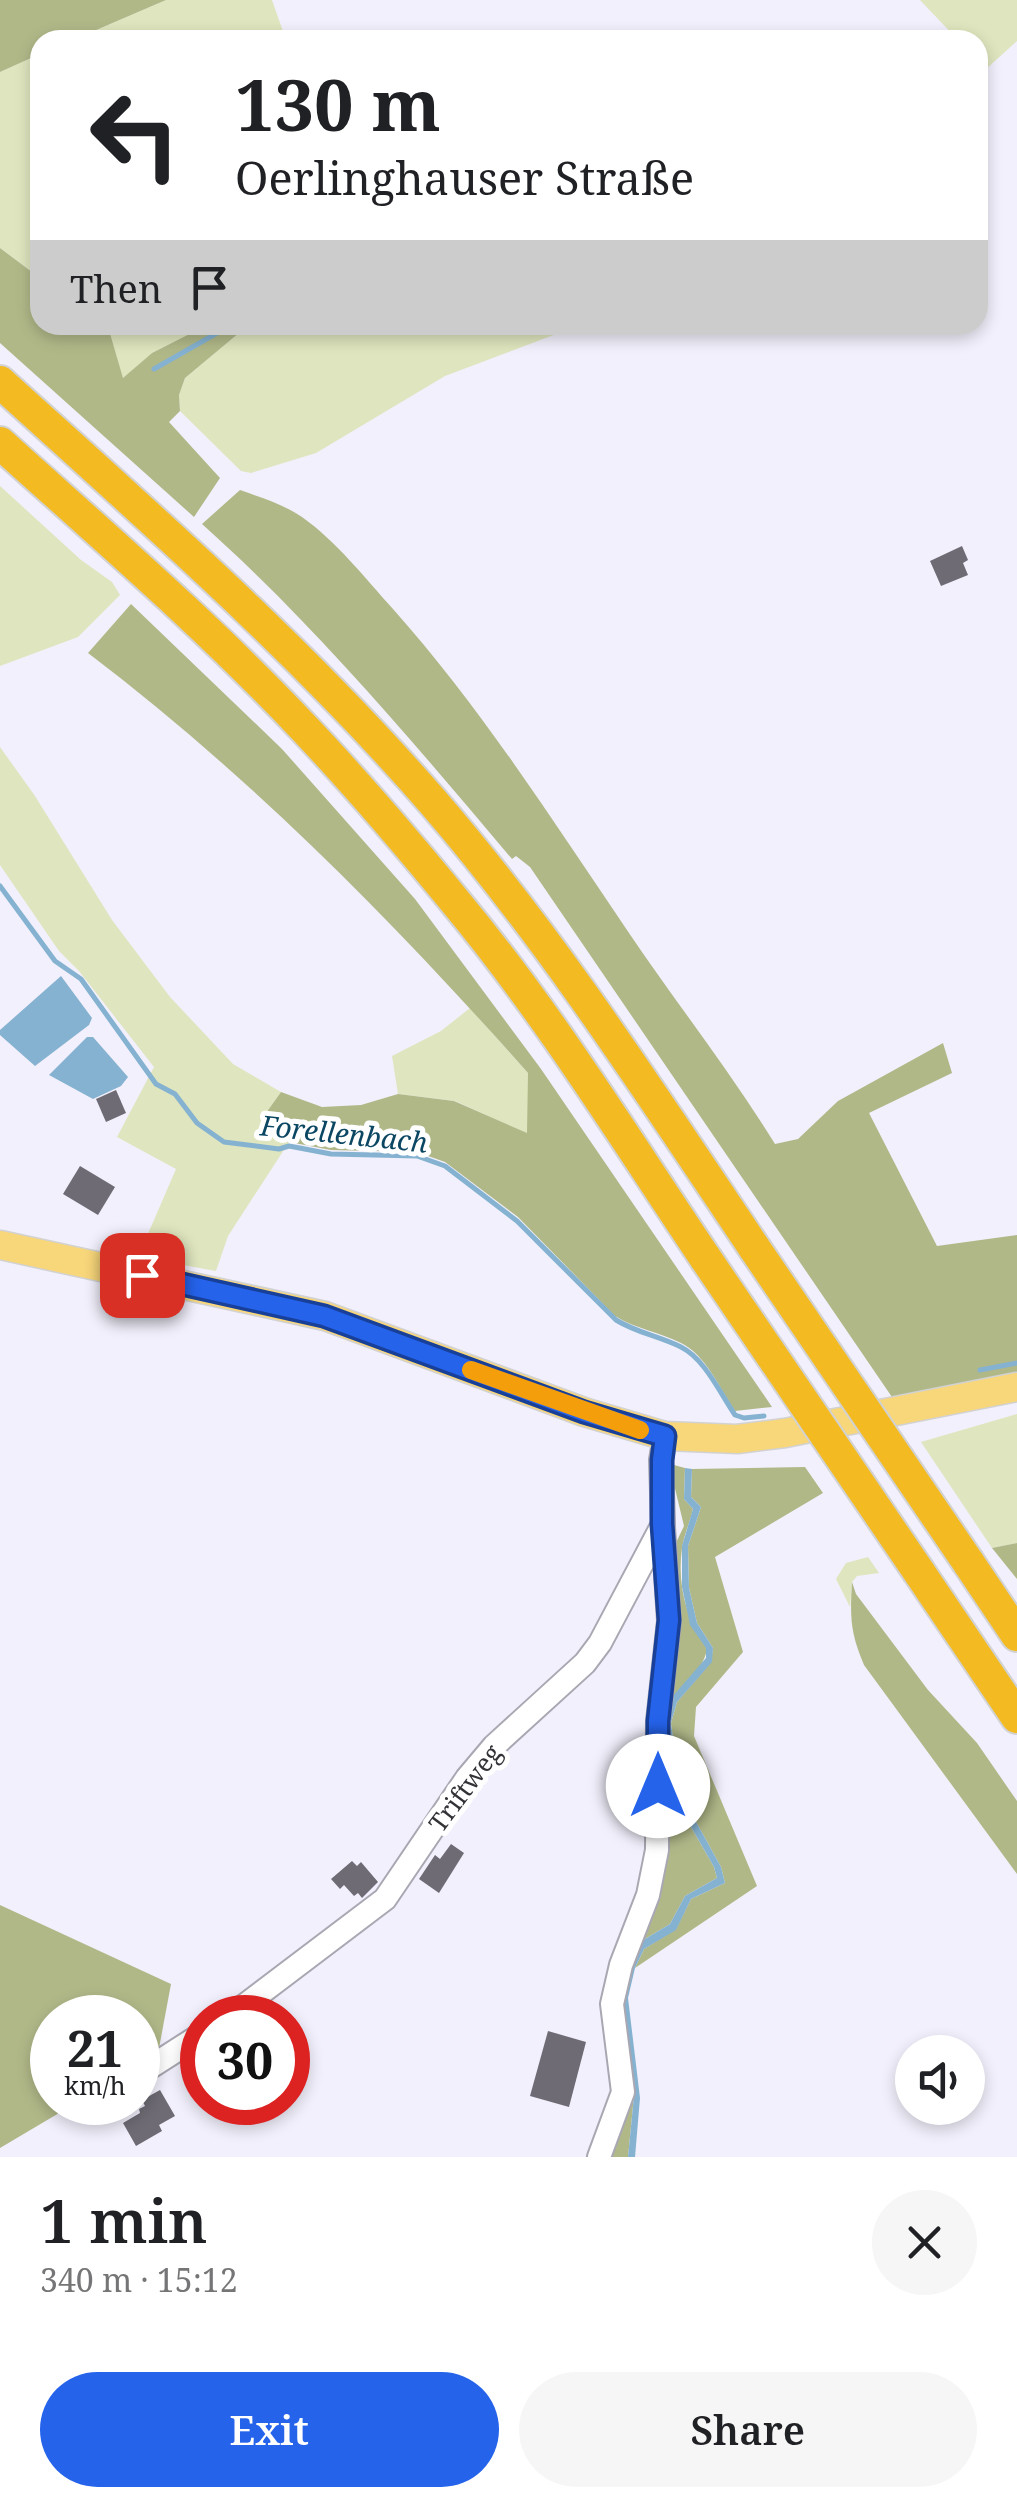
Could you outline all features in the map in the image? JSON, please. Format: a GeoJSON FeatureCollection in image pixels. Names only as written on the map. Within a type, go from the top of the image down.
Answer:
{"type":"FeatureCollection","features":[{"type":"Feature","properties":{"kind":"highway"},"geometry":{"type":"LineString","coordinates":[[0,382],[204,566],[338,698],[434,803],[526,918],[625,1056],[1017,1635]]}},
{"type":"Feature","properties":{"kind":"highway"},"geometry":{"type":"LineString","coordinates":[[0,443],[236,659],[384,816],[462,909],[552,1030],[1017,1718]]}},
{"type":"Feature","properties":{"kind":"main road"},"geometry":{"type":"LineString","coordinates":[[0,1246],[324,1316],[584,1412],[665,1436],[737,1440],[769,1436],[1017,1387]]}},
{"type":"Feature","properties":{"kind":"street","name":"Triftweg"},"geometry":{"type":"LineString","coordinates":[[600,2157],[623,2092],[612,2004],[621,1965],[648,1896],[657,1850],[658,1721],[669,1620],[662,1524],[665,1436]]}},
{"type":"Feature","properties":{"kind":"street","name":"Triftweg"},"geometry":{"type":"LineString","coordinates":[[258,1995],[385,1899],[467,1778],[494,1746],[600,1644],[662,1524]]}},
{"type":"Feature","properties":{"kind":"green space"},"geometry":{"type":"Polygon","coordinates":[[[0,0],[166,0],[96,30],[30,30],[30,58],[0,72],[0,0]]]}},
{"type":"Feature","properties":{"kind":"green space"},"geometry":{"type":"Polygon","coordinates":[[[166,0],[272,0],[282,30],[96,30],[166,0]]]}},
{"type":"Feature","properties":{"kind":"green space"},"geometry":{"type":"Polygon","coordinates":[[[920,0],[1017,0],[1017,41],[988,67],[988,30],[948,30],[920,0]]]}},
{"type":"Feature","properties":{"kind":"green space"},"geometry":{"type":"Polygon","coordinates":[[[30,58],[30,270],[0,248],[0,72],[30,58]]]}},
{"type":"Feature","properties":{"kind":"green space"},"geometry":{"type":"Polygon","coordinates":[[[0,248],[30,270],[30,335],[110,335],[123,378],[152,353],[187,335],[237,335],[185,378],[179,395],[180,411],[169,422],[220,478],[194,517],[0,343],[0,248]]]}},
{"type":"Feature","properties":{"kind":"green space"},"geometry":{"type":"Polygon","coordinates":[[[110,335],[187,335],[152,353],[123,379],[110,335]]]}},
{"type":"Feature","properties":{"kind":"green space"},"geometry":{"type":"Polygon","coordinates":[[[237,335],[554,335],[445,376],[316,453],[251,473],[241,471],[180,411],[179,395],[185,378],[237,335]]]}},
{"type":"Feature","properties":{"kind":"green space"},"geometry":{"type":"Polygon","coordinates":[[[0,486],[81,560],[112,582],[120,595],[78,637],[0,666],[0,486]]]}},
{"type":"Feature","properties":{"kind":"green space"},"geometry":{"type":"Polygon","coordinates":[[[240,490],[287,508],[327,537],[426,647],[516,766],[775,1144],[798,1139],[838,1101],[943,1043],[952,1073],[869,1113],[937,1246],[1017,1235],[1017,1375],[894,1400],[530,867],[516,856],[512,859],[324,644],[202,524],[240,490]]]}},
{"type":"Feature","properties":{"kind":"green space"},"geometry":{"type":"Polygon","coordinates":[[[131,604],[282,749],[415,899],[541,1069],[772,1407],[735,1411],[690,1348],[615,1316],[518,1217],[445,1162],[417,1152],[331,1150],[289,1142],[266,1113],[281,1092],[322,1107],[361,1105],[398,1094],[454,1101],[527,1133],[528,1073],[318,852],[206,749],[88,653],[131,604]]]}},
{"type":"Feature","properties":{"kind":"green space"},"geometry":{"type":"Polygon","coordinates":[[[0,747],[112,920],[170,997],[233,1064],[281,1092],[266,1113],[289,1142],[228,1236],[216,1271],[138,1257],[176,1169],[117,1137],[154,1067],[59,951],[0,865],[0,747]]]}},
{"type":"Feature","properties":{"kind":"green space"},"geometry":{"type":"Polygon","coordinates":[[[470,1008],[528,1073],[528,1134],[455,1101],[398,1094],[392,1056],[441,1031],[470,1008]]]}},
{"type":"Feature","properties":{"kind":"green space"},"geometry":{"type":"Polygon","coordinates":[[[1017,1414],[1017,1543],[992,1548],[921,1442],[1017,1414]]]}},
{"type":"Feature","properties":{"kind":"green space"},"geometry":{"type":"Polygon","coordinates":[[[674,1465],[685,1468],[684,1499],[693,1509],[682,1548],[682,1588],[694,1626],[707,1648],[699,1667],[671,1702],[664,1730],[667,1749],[696,1779],[696,1795],[686,1818],[717,1878],[685,1896],[670,1924],[640,1942],[629,1966],[621,1998],[634,2096],[628,2157],[609,2157],[628,2095],[619,2008],[622,1974],[652,1901],[661,1866],[663,1723],[672,1620],[672,1551],[684,1526],[671,1472],[674,1465]]]}},
{"type":"Feature","properties":{"kind":"green space"},"geometry":{"type":"Polygon","coordinates":[[[805,1467],[823,1493],[715,1557],[743,1652],[696,1707],[694,1736],[757,1886],[635,1968],[644,1949],[676,1929],[691,1899],[725,1883],[721,1867],[695,1820],[704,1796],[703,1778],[674,1746],[671,1723],[677,1702],[711,1662],[713,1648],[697,1623],[689,1588],[688,1546],[701,1507],[691,1497],[692,1469],[805,1467]]]}},
{"type":"Feature","properties":{"kind":"green space"},"geometry":{"type":"Polygon","coordinates":[[[1017,1543],[1017,1579],[992,1548],[1017,1543]]]}},
{"type":"Feature","properties":{"kind":"green space"},"geometry":{"type":"Polygon","coordinates":[[[868,1557],[879,1573],[857,1576],[852,1582],[850,1607],[836,1579],[846,1563],[868,1557]]]}},
{"type":"Feature","properties":{"kind":"green space"},"geometry":{"type":"Polygon","coordinates":[[[852,1582],[856,1594],[928,1690],[977,1743],[1017,1801],[1017,1874],[864,1665],[852,1624],[852,1582]]]}},
{"type":"Feature","properties":{"kind":"green space"},"geometry":{"type":"Polygon","coordinates":[[[0,1905],[171,1984],[160,2043],[160,1995],[30,1995],[30,2125],[39,2125],[0,2148],[0,1905]]]}},
{"type":"Feature","properties":{"kind":"water"},"geometry":{"type":"Polygon","coordinates":[[[61,976],[92,1018],[89,1025],[35,1066],[0,1035],[0,1030],[61,976]]]}},
{"type":"Feature","properties":{"kind":"water"},"geometry":{"type":"Polygon","coordinates":[[[87,1037],[93,1037],[128,1077],[121,1086],[93,1099],[49,1075],[87,1037]]]}},
{"type":"Feature","properties":{"kind":"water"},"geometry":{"type":"Polygon","coordinates":[[[685,1468],[692,1469],[691,1497],[701,1507],[688,1546],[689,1588],[697,1623],[713,1648],[712,1662],[677,1702],[671,1723],[674,1746],[704,1778],[705,1796],[695,1820],[721,1867],[725,1883],[691,1899],[676,1930],[644,1949],[635,1968],[628,1998],[640,2098],[635,2157],[628,2157],[634,2096],[620,1998],[640,1942],[670,1924],[685,1896],[717,1878],[686,1818],[696,1795],[695,1779],[667,1749],[663,1723],[672,1697],[706,1658],[706,1648],[690,1625],[682,1587],[682,1546],[693,1509],[684,1499],[685,1468]]]}},
{"type":"Feature","properties":{"kind":"building"},"geometry":{"type":"Polygon","coordinates":[[[962,546],[968,560],[963,563],[968,575],[941,586],[930,561],[962,546]]]}},
{"type":"Feature","properties":{"kind":"building"},"geometry":{"type":"Polygon","coordinates":[[[116,1090],[126,1113],[106,1122],[96,1099],[116,1090]]]}},
{"type":"Feature","properties":{"kind":"building"},"geometry":{"type":"Polygon","coordinates":[[[80,1166],[115,1187],[98,1215],[63,1194],[80,1166]]]}},
{"type":"Feature","properties":{"kind":"building"},"geometry":{"type":"Polygon","coordinates":[[[451,1844],[464,1853],[439,1893],[419,1879],[435,1855],[440,1859],[451,1844]]]}},
{"type":"Feature","properties":{"kind":"building"},"geometry":{"type":"Polygon","coordinates":[[[352,1861],[357,1866],[361,1862],[378,1882],[362,1898],[358,1893],[354,1896],[344,1885],[340,1889],[331,1879],[352,1861]]]}},
{"type":"Feature","properties":{"kind":"building"},"geometry":{"type":"Polygon","coordinates":[[[548,2031],[586,2042],[569,2107],[530,2096],[548,2031]]]}},
{"type":"Feature","properties":{"kind":"building"},"geometry":{"type":"Polygon","coordinates":[[[160,2090],[175,2116],[160,2124],[160,2090]]]}},
{"type":"Feature","properties":{"kind":"building"},"geometry":{"type":"Polygon","coordinates":[[[124,2125],[159,2125],[162,2131],[136,2146],[124,2125]]]}},
{"type":"Feature","properties":{"kind":"waterway"},"geometry":{"type":"LineString","coordinates":[[154,369],[214,335]]}},
{"type":"Feature","properties":{"kind":"waterway","name":"Forellenbach"},"geometry":{"type":"LineString","coordinates":[[0,886],[55,961],[81,979],[156,1084],[175,1094],[197,1123],[224,1142],[279,1149],[289,1146],[331,1154],[417,1156],[445,1166],[517,1221],[616,1320],[690,1352],[735,1415],[764,1416]]}},
{"type":"Feature","properties":{"kind":"waterway","name":"Forellenbach"},"geometry":{"type":"LineString","coordinates":[[980,1370],[1017,1363]]}},
{"type":"Feature","properties":{"kind":"slow traffic"},"geometry":{"type":"LineString","coordinates":[[471,1370],[640,1430]]}},
{"type":"Feature","properties":{"kind":"route"},"geometry":{"type":"LineString","coordinates":[[142,1275],[324,1316],[584,1412],[665,1436],[662,1524],[669,1620],[658,1721],[658,1786]]}}]}
